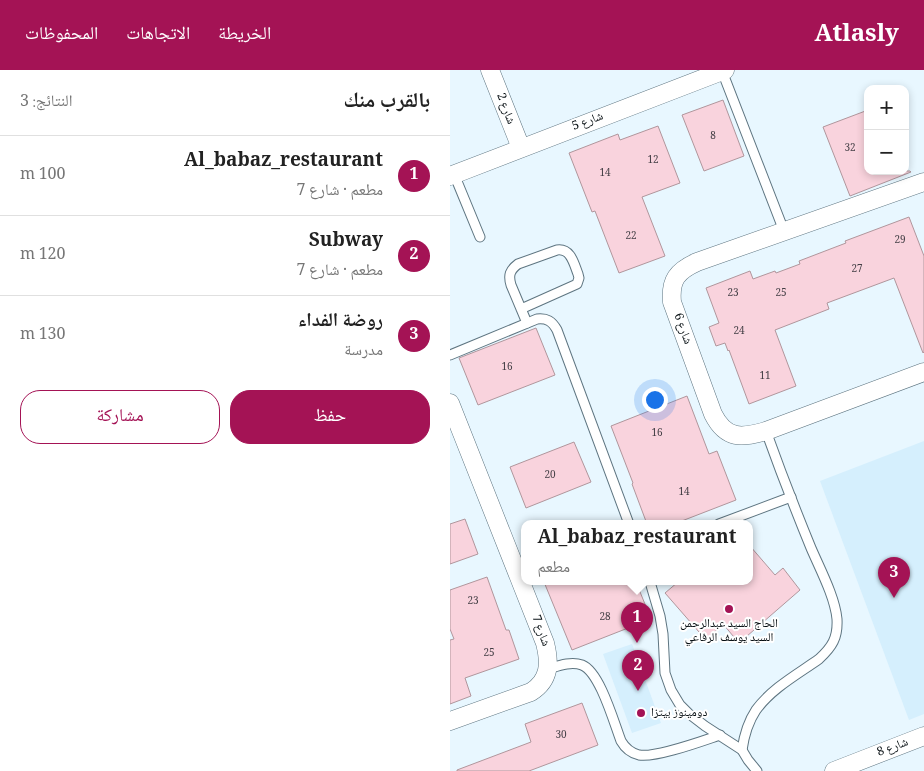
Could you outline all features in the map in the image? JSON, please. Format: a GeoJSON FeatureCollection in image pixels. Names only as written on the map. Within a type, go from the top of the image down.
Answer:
{"type":"FeatureCollection","features":[{"type":"Feature","properties":{"kind":"street","name":"شارع 2"},"geometry":{"type":"LineString","coordinates":[[490,70],[520,148]]}},
{"type":"Feature","properties":{"kind":"street","name":"شارع 5"},"geometry":{"type":"LineString","coordinates":[[452,175],[724,71]]}},
{"type":"Feature","properties":{"kind":"street","name":"شارع 6"},"geometry":{"type":"LineString","coordinates":[[924,182],[688,267],[674,280],[672,290],[672,302],[717,421],[726,431],[738,436],[752,435],[924,372]]}},
{"type":"Feature","properties":{"kind":"street","name":"شارع 7"},"geometry":{"type":"LineString","coordinates":[[450,403],[521,582]]}},
{"type":"Feature","properties":{"kind":"street","name":"شارع 7"},"geometry":{"type":"LineString","coordinates":[[522,585],[545,643],[549,663],[548,669]]}},
{"type":"Feature","properties":{"kind":"street"},"geometry":{"type":"LineString","coordinates":[[450,721],[531,692],[542,683],[548,669]]}},
{"type":"Feature","properties":{"kind":"street","name":"شارع 8"},"geometry":{"type":"LineString","coordinates":[[834,771],[924,736]]}},
{"type":"Feature","properties":{"kind":"lane"},"geometry":{"type":"LineString","coordinates":[[724,71],[784,231]]}},
{"type":"Feature","properties":{"kind":"lane"},"geometry":{"type":"LineString","coordinates":[[452,175],[480,236]]}},
{"type":"Feature","properties":{"kind":"lane"},"geometry":{"type":"LineString","coordinates":[[522,309],[577,284],[578,274],[568,252],[561,249],[518,264],[510,273],[509,279],[527,323]]}},
{"type":"Feature","properties":{"kind":"lane"},"geometry":{"type":"LineString","coordinates":[[450,355],[537,319],[543,318],[550,321],[555,326],[628,520]]}},
{"type":"Feature","properties":{"kind":"lane"},"geometry":{"type":"LineString","coordinates":[[742,750],[746,730],[756,710],[775,690],[826,653],[832,646],[836,630],[836,614],[832,598],[766,430]]}},
{"type":"Feature","properties":{"kind":"lane"},"geometry":{"type":"LineString","coordinates":[[730,520],[791,497]]}},
{"type":"Feature","properties":{"kind":"lane"},"geometry":{"type":"LineString","coordinates":[[651,585],[663,634],[665,673],[680,705],[688,714],[742,750],[757,771]]}},
{"type":"Feature","properties":{"kind":"lane"},"geometry":{"type":"LineString","coordinates":[[548,669],[564,664],[574,664],[583,665],[591,671],[602,689],[621,741],[626,748],[634,753],[643,755],[656,754],[720,736]]}},
{"type":"Feature","properties":{"kind":"shaded area"},"geometry":{"type":"Polygon","coordinates":[[[924,441],[924,714],[909,720],[820,481],[924,441]]]}},
{"type":"Feature","properties":{"kind":"shaded area"},"geometry":{"type":"Polygon","coordinates":[[[632,644],[661,723],[632,733],[603,654],[632,644]]]}},
{"type":"Feature","properties":{"kind":"building"},"geometry":{"type":"Polygon","coordinates":[[[723,100],[744,156],[704,171],[682,115],[723,100]]]}},
{"type":"Feature","properties":{"kind":"building"},"geometry":{"type":"Polygon","coordinates":[[[864,112],[864,175],[903,175],[850,196],[823,127],[864,112]]]}},
{"type":"Feature","properties":{"kind":"building"},"geometry":{"type":"Polygon","coordinates":[[[658,126],[680,183],[642,197],[665,256],[619,273],[595,211],[592,212],[569,153],[618,134],[620,140],[658,126]]]}},
{"type":"Feature","properties":{"kind":"building"},"geometry":{"type":"Polygon","coordinates":[[[909,217],[924,256],[924,352],[894,278],[827,303],[829,309],[775,330],[796,386],[749,404],[729,350],[725,343],[716,346],[709,327],[719,323],[706,288],[750,271],[753,279],[775,271],[776,273],[800,264],[799,261],[846,243],[845,241],[909,217]]]}},
{"type":"Feature","properties":{"kind":"building"},"geometry":{"type":"Polygon","coordinates":[[[536,328],[555,375],[478,405],[459,358],[536,328]]]}},
{"type":"Feature","properties":{"kind":"building"},"geometry":{"type":"Polygon","coordinates":[[[687,396],[709,454],[717,451],[736,500],[684,520],[646,520],[611,426],[687,396]]]}},
{"type":"Feature","properties":{"kind":"building"},"geometry":{"type":"Polygon","coordinates":[[[574,442],[591,482],[526,508],[510,467],[574,442]]]}},
{"type":"Feature","properties":{"kind":"building"},"geometry":{"type":"Polygon","coordinates":[[[465,519],[478,554],[450,564],[450,524],[465,519]]]}},
{"type":"Feature","properties":{"kind":"building","name":"الحاج السيد عبدالرحمن السيد يوسف الرفاعي"},"geometry":{"type":"Polygon","coordinates":[[[753,549],[775,575],[783,568],[800,590],[739,643],[723,624],[706,640],[665,593],[674,585],[753,585],[753,549]]]}},
{"type":"Feature","properties":{"kind":"building"},"geometry":{"type":"Polygon","coordinates":[[[487,577],[506,630],[509,630],[519,659],[465,678],[471,696],[450,704],[450,640],[454,639],[450,629],[450,590],[487,577]]]}},
{"type":"Feature","properties":{"kind":"building"},"geometry":{"type":"Polygon","coordinates":[[[545,585],[637,585],[651,619],[572,650],[545,585]]]}},
{"type":"Feature","properties":{"kind":"building"},"geometry":{"type":"Polygon","coordinates":[[[582,703],[598,745],[529,771],[457,771],[531,742],[525,724],[582,703]]]}},
{"type":"Feature","properties":{"kind":"place","name":"روضة الفداء"},"geometry":{"type":"Point","coordinates":[894,598]}},
{"type":"Feature","properties":{"kind":"place","name":"الحاج السيد عبدالرحمن السيد يوسف الرفاعي"},"geometry":{"type":"Point","coordinates":[729,609]}},
{"type":"Feature","properties":{"kind":"place","name":"Al_babaz_restaurant"},"geometry":{"type":"Point","coordinates":[637,643]}},
{"type":"Feature","properties":{"kind":"place","name":"Subway"},"geometry":{"type":"Point","coordinates":[638,691]}},
{"type":"Feature","properties":{"kind":"place","name":"دومينوز بيتزا"},"geometry":{"type":"Point","coordinates":[641,713]}}]}
